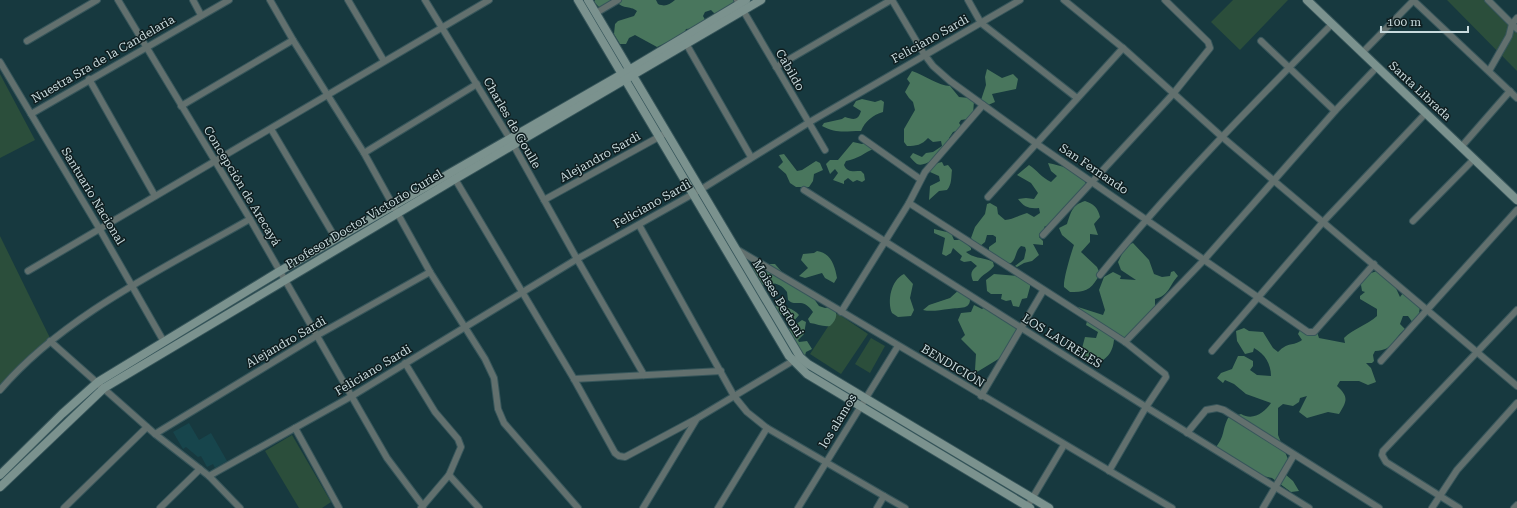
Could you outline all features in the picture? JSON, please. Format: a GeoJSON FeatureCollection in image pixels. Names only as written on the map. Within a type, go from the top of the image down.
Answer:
{"type":"FeatureCollection","features":[{"type":"Feature","properties":{"kind":"street"},"geometry":{"type":"LineString","coordinates":[[27,40],[97,0]]}},
{"type":"Feature","properties":{"kind":"street","name":"Concepción de Arecayá"},"geometry":{"type":"LineString","coordinates":[[118,0],[250,219],[316,336],[396,472],[422,507]]}},
{"type":"Feature","properties":{"kind":"street"},"geometry":{"type":"LineString","coordinates":[[193,0],[201,15]]}},
{"type":"Feature","properties":{"kind":"street","name":"Nuestra Sra de la Candelaria"},"geometry":{"type":"LineString","coordinates":[[31,114],[146,46],[228,0]]}},
{"type":"Feature","properties":{"kind":"street"},"geometry":{"type":"LineString","coordinates":[[270,0],[293,40],[364,153],[430,272],[485,359],[494,378],[498,409],[504,422],[578,508]]}},
{"type":"Feature","properties":{"kind":"street"},"geometry":{"type":"LineString","coordinates":[[348,0],[384,61]]}},
{"type":"Feature","properties":{"kind":"street","name":"Charles de Goulle"},"geometry":{"type":"LineString","coordinates":[[425,0],[512,142],[644,375]]}},
{"type":"Feature","properties":{"kind":"street"},"geometry":{"type":"LineString","coordinates":[[28,271],[99,228],[271,130],[384,61],[489,0]]}},
{"type":"Feature","properties":{"kind":"street","name":"Moises Bertoni"},"geometry":{"type":"LineString","coordinates":[[578,0],[627,75],[696,192],[734,248],[797,358],[865,397],[1049,508]]}},
{"type":"Feature","properties":{"kind":"street","name":"Moises Bertoni"},"geometry":{"type":"LineString","coordinates":[[588,0],[627,75]]}},
{"type":"Feature","properties":{"kind":"street"},"geometry":{"type":"LineString","coordinates":[[596,13],[618,0]]}},
{"type":"Feature","properties":{"kind":"street","name":"Profesor Doctor Victorio Curiel"},"geometry":{"type":"LineString","coordinates":[[0,487],[104,388],[285,280],[395,210],[684,41],[741,4],[761,0]]}},
{"type":"Feature","properties":{"kind":"street"},"geometry":{"type":"LineString","coordinates":[[776,67],[891,0]]}},
{"type":"Feature","properties":{"kind":"street","name":"San Fernando"},"geometry":{"type":"LineString","coordinates":[[891,0],[924,54],[942,74],[1037,144],[1146,218],[1203,261],[1308,332],[1314,332],[1374,264]]}},
{"type":"Feature","properties":{"kind":"street"},"geometry":{"type":"LineString","coordinates":[[968,0],[981,23],[1076,98]]}},
{"type":"Feature","properties":{"kind":"street","name":"Feliciano Sardi"},"geometry":{"type":"LineString","coordinates":[[209,476],[352,396],[464,326],[577,259],[696,192],[808,122],[1020,0]]}},
{"type":"Feature","properties":{"kind":"street"},"geometry":{"type":"LineString","coordinates":[[1064,0],[1123,48],[1221,136],[1479,352],[1517,386]]}},
{"type":"Feature","properties":{"kind":"street"},"geometry":{"type":"LineString","coordinates":[[1043,235],[1173,94],[1210,48],[1210,45],[1165,0]]}},
{"type":"Feature","properties":{"kind":"street","name":"Santa Librada"},"geometry":{"type":"LineString","coordinates":[[1307,0],[1517,200]]}},
{"type":"Feature","properties":{"kind":"street"},"geometry":{"type":"LineString","coordinates":[[1362,53],[1413,0],[1517,98]]}},
{"type":"Feature","properties":{"kind":"street"},"geometry":{"type":"LineString","coordinates":[[1488,0],[1517,29]]}},
{"type":"Feature","properties":{"kind":"street","name":"Cabildo"},"geometry":{"type":"LineString","coordinates":[[741,4],[825,150]]}},
{"type":"Feature","properties":{"kind":"street"},"geometry":{"type":"LineString","coordinates":[[1489,71],[1509,36],[1512,24],[1517,18]]}},
{"type":"Feature","properties":{"kind":"street"},"geometry":{"type":"LineString","coordinates":[[1100,275],[1146,218],[1221,136],[1332,24]]}},
{"type":"Feature","properties":{"kind":"street"},"geometry":{"type":"LineString","coordinates":[[181,106],[293,40]]}},
{"type":"Feature","properties":{"kind":"street"},"geometry":{"type":"LineString","coordinates":[[684,41],[751,157]]}},
{"type":"Feature","properties":{"kind":"street"},"geometry":{"type":"LineString","coordinates":[[1261,41],[1335,111]]}},
{"type":"Feature","properties":{"kind":"street"},"geometry":{"type":"LineString","coordinates":[[988,197],[1037,144],[1076,98],[1123,48]]}},
{"type":"Feature","properties":{"kind":"street","name":"Santuario Nacional"},"geometry":{"type":"LineString","coordinates":[[1,66],[99,228],[164,342]]}},
{"type":"Feature","properties":{"kind":"street"},"geometry":{"type":"LineString","coordinates":[[1125,342],[1203,261],[1335,111],[1377,68]]}},
{"type":"Feature","properties":{"kind":"street"},"geometry":{"type":"LineString","coordinates":[[89,79],[155,196]]}},
{"type":"Feature","properties":{"kind":"street"},"geometry":{"type":"LineString","coordinates":[[364,153],[477,84]]}},
{"type":"Feature","properties":{"kind":"street"},"geometry":{"type":"LineString","coordinates":[[1462,146],[1510,91]]}},
{"type":"Feature","properties":{"kind":"street"},"geometry":{"type":"LineString","coordinates":[[841,312],[909,203],[920,179],[931,163],[983,105]]}},
{"type":"Feature","properties":{"kind":"street"},"geometry":{"type":"LineString","coordinates":[[1212,351],[1323,222],[1426,113]]}},
{"type":"Feature","properties":{"kind":"street"},"geometry":{"type":"LineString","coordinates":[[271,130],[336,239]]}},
{"type":"Feature","properties":{"kind":"street","name":"Alejandro Sardi"},"geometry":{"type":"LineString","coordinates":[[544,200],[662,135]]}},
{"type":"Feature","properties":{"kind":"street"},"geometry":{"type":"LineString","coordinates":[[862,138],[920,179]]}},
{"type":"Feature","properties":{"kind":"street","name":"Profesor Doctor Victorio Curiel"},"geometry":{"type":"LineString","coordinates":[[0,475],[62,414],[98,382],[280,271],[336,239],[455,179],[512,142]]}},
{"type":"Feature","properties":{"kind":"street"},"geometry":{"type":"LineString","coordinates":[[1413,221],[1474,159]]}},
{"type":"Feature","properties":{"kind":"street"},"geometry":{"type":"LineString","coordinates":[[455,179],[521,293],[574,379],[615,453],[620,456],[625,457],[696,419],[797,358]]}},
{"type":"Feature","properties":{"kind":"street","name":"LOS LAURELES"},"geometry":{"type":"LineString","coordinates":[[804,190],[1187,433],[1309,508]]}},
{"type":"Feature","properties":{"kind":"street","name":"Moises Bertoni"},"geometry":{"type":"LineString","coordinates":[[696,192],[723,245],[807,374],[1028,507]]}},
{"type":"Feature","properties":{"kind":"street"},"geometry":{"type":"LineString","coordinates":[[909,203],[1043,291],[1125,342],[1166,377],[1146,407],[1109,471]]}},
{"type":"Feature","properties":{"kind":"street"},"geometry":{"type":"LineString","coordinates":[[1381,361],[1517,210]]}},
{"type":"Feature","properties":{"kind":"street"},"geometry":{"type":"LineString","coordinates":[[0,390],[50,341],[133,286],[250,219]]}},
{"type":"Feature","properties":{"kind":"street"},"geometry":{"type":"LineString","coordinates":[[639,225],[734,396],[747,412],[767,428],[905,508]]}},
{"type":"Feature","properties":{"kind":"street","name":"BENDICIÓN"},"geometry":{"type":"LineString","coordinates":[[723,245],[734,248],[1172,508]]}},
{"type":"Feature","properties":{"kind":"street","name":"Alejandro Sardi"},"geometry":{"type":"LineString","coordinates":[[154,434],[316,336],[430,272]]}},
{"type":"Feature","properties":{"kind":"street"},"geometry":{"type":"LineString","coordinates":[[981,396],[1043,291]]}},
{"type":"Feature","properties":{"kind":"street"},"geometry":{"type":"LineString","coordinates":[[1459,508],[1383,459],[1383,451],[1479,352],[1517,310]]}},
{"type":"Feature","properties":{"kind":"street"},"geometry":{"type":"LineString","coordinates":[[50,341],[98,382],[154,434],[209,476],[236,507]]}},
{"type":"Feature","properties":{"kind":"street","name":"los alamos"},"geometry":{"type":"LineString","coordinates":[[798,508],[861,406],[865,397],[898,346]]}},
{"type":"Feature","properties":{"kind":"street"},"geometry":{"type":"LineString","coordinates":[[405,363],[435,412],[458,439],[461,447],[461,452],[449,475],[422,507]]}},
{"type":"Feature","properties":{"kind":"street"},"geometry":{"type":"LineString","coordinates":[[574,379],[721,371]]}},
{"type":"Feature","properties":{"kind":"street"},"geometry":{"type":"LineString","coordinates":[[1432,508],[1457,470],[1517,403]]}},
{"type":"Feature","properties":{"kind":"street"},"geometry":{"type":"LineString","coordinates":[[1187,433],[1206,410],[1217,408],[1224,410],[1379,508]]}},
{"type":"Feature","properties":{"kind":"street"},"geometry":{"type":"LineString","coordinates":[[643,508],[696,419]]}},
{"type":"Feature","properties":{"kind":"street"},"geometry":{"type":"LineString","coordinates":[[64,508],[147,427]]}},
{"type":"Feature","properties":{"kind":"street"},"geometry":{"type":"LineString","coordinates":[[295,428],[339,508]]}},
{"type":"Feature","properties":{"kind":"street"},"geometry":{"type":"LineString","coordinates":[[718,508],[767,428]]}},
{"type":"Feature","properties":{"kind":"street"},"geometry":{"type":"LineString","coordinates":[[1028,507],[1064,445]]}},
{"type":"Feature","properties":{"kind":"street"},"geometry":{"type":"LineString","coordinates":[[1263,508],[1294,455]]}},
{"type":"Feature","properties":{"kind":"street"},"geometry":{"type":"LineString","coordinates":[[160,508],[200,469]]}},
{"type":"Feature","properties":{"kind":"street"},"geometry":{"type":"LineString","coordinates":[[449,475],[470,496],[479,508]]}},
{"type":"Feature","properties":{"kind":"street"},"geometry":{"type":"LineString","coordinates":[[877,508],[884,496]]}},
{"type":"Feature","properties":{"kind":"street"},"geometry":{"type":"LineString","coordinates":[[1514,508],[1517,505]]}},
{"type":"Feature","properties":{"kind":"shaded area"},"geometry":{"type":"Polygon","coordinates":[[[189,423],[199,440],[211,433],[227,461],[215,468],[213,464],[207,467],[201,456],[198,457],[186,447],[183,449],[173,432],[189,423]]]}},
{"type":"Feature","properties":{"kind":"green space"},"geometry":{"type":"Polygon","coordinates":[[[595,0],[611,0],[601,9],[594,2],[595,0]]]}},
{"type":"Feature","properties":{"kind":"green space"},"geometry":{"type":"Polygon","coordinates":[[[616,0],[656,0],[658,4],[663,5],[669,4],[675,0],[733,0],[737,3],[716,15],[711,10],[705,12],[703,16],[709,27],[686,29],[684,34],[657,47],[635,35],[629,38],[626,44],[620,44],[614,34],[615,24],[618,21],[634,16],[637,11],[620,5],[616,0]]]}},
{"type":"Feature","properties":{"kind":"green space"},"geometry":{"type":"Polygon","coordinates":[[[1233,0],[1288,0],[1240,50],[1211,22],[1233,0]]]}},
{"type":"Feature","properties":{"kind":"green space"},"geometry":{"type":"Polygon","coordinates":[[[1447,0],[1484,0],[1517,33],[1517,71],[1447,0]]]}},
{"type":"Feature","properties":{"kind":"green space"},"geometry":{"type":"Polygon","coordinates":[[[987,69],[1002,78],[1013,74],[1018,79],[1016,89],[992,94],[995,102],[988,105],[981,100],[986,85],[985,77],[987,69]]]}},
{"type":"Feature","properties":{"kind":"green space"},"geometry":{"type":"Polygon","coordinates":[[[912,71],[946,86],[950,86],[959,97],[969,98],[974,101],[973,114],[967,119],[961,120],[959,123],[962,127],[953,132],[949,138],[950,147],[930,162],[921,165],[917,164],[910,157],[913,153],[922,157],[926,153],[933,152],[942,146],[941,141],[933,142],[928,138],[921,144],[916,145],[907,146],[904,142],[904,129],[915,110],[913,102],[905,92],[910,83],[907,79],[912,71]]]}},
{"type":"Feature","properties":{"kind":"green space"},"geometry":{"type":"Polygon","coordinates":[[[0,74],[35,140],[0,158],[0,74]]]}},
{"type":"Feature","properties":{"kind":"green space"},"geometry":{"type":"Polygon","coordinates":[[[862,99],[875,102],[881,100],[884,102],[883,112],[870,119],[861,131],[837,131],[827,129],[822,126],[824,123],[845,117],[854,119],[858,117],[861,111],[853,106],[856,101],[862,99]]]}},
{"type":"Feature","properties":{"kind":"green space"},"geometry":{"type":"Polygon","coordinates":[[[853,142],[862,144],[867,142],[875,148],[858,157],[846,161],[844,165],[845,168],[851,171],[861,171],[864,174],[865,180],[862,182],[857,180],[853,182],[848,178],[844,181],[844,184],[833,180],[838,173],[835,169],[830,174],[826,164],[830,160],[838,160],[853,142]]]}},
{"type":"Feature","properties":{"kind":"green space"},"geometry":{"type":"Polygon","coordinates":[[[784,154],[797,171],[802,170],[816,161],[820,163],[823,170],[814,174],[813,181],[809,187],[796,187],[790,183],[786,174],[778,167],[783,162],[779,155],[784,154]]]}},
{"type":"Feature","properties":{"kind":"green space"},"geometry":{"type":"Polygon","coordinates":[[[942,162],[944,166],[948,165],[952,170],[950,185],[947,190],[939,191],[929,200],[930,186],[940,181],[939,176],[930,172],[931,168],[942,162]]]}},
{"type":"Feature","properties":{"kind":"green space"},"geometry":{"type":"Polygon","coordinates":[[[1048,163],[1064,167],[1075,173],[1084,180],[1086,184],[1053,228],[1045,226],[1044,228],[1047,230],[1039,234],[1039,237],[1043,241],[1043,245],[1033,244],[1039,255],[1032,261],[1017,267],[1015,266],[1024,259],[1026,250],[1025,247],[1021,246],[1013,261],[1011,263],[1005,263],[989,251],[989,247],[996,242],[996,237],[993,235],[987,235],[985,242],[979,247],[971,238],[975,227],[985,214],[987,204],[990,203],[997,207],[998,214],[1005,220],[1027,213],[1034,217],[1040,213],[1039,208],[1027,207],[1018,199],[1034,199],[1038,193],[1031,183],[1017,175],[1029,165],[1051,182],[1057,176],[1051,171],[1048,163]]]}},
{"type":"Feature","properties":{"kind":"green space"},"geometry":{"type":"Polygon","coordinates":[[[1085,201],[1095,207],[1100,217],[1094,224],[1098,235],[1090,234],[1090,242],[1081,252],[1097,267],[1100,274],[1088,289],[1081,292],[1070,292],[1064,287],[1064,284],[1074,245],[1062,235],[1059,228],[1067,224],[1075,207],[1085,201]]]}},
{"type":"Feature","properties":{"kind":"green space"},"geometry":{"type":"Polygon","coordinates":[[[934,229],[951,233],[954,240],[962,240],[971,248],[971,250],[966,252],[972,256],[993,262],[994,266],[978,281],[973,281],[972,272],[977,266],[971,261],[964,262],[960,260],[962,256],[953,248],[951,253],[946,256],[942,254],[945,238],[934,233],[934,229]]]}},
{"type":"Feature","properties":{"kind":"green space"},"geometry":{"type":"Polygon","coordinates":[[[0,236],[51,340],[0,390],[0,236]]]}},
{"type":"Feature","properties":{"kind":"green space"},"geometry":{"type":"Polygon","coordinates":[[[1133,243],[1149,260],[1154,274],[1162,277],[1170,276],[1171,272],[1174,271],[1178,276],[1166,293],[1155,299],[1155,308],[1127,338],[1114,340],[1112,350],[1106,358],[1100,362],[1094,359],[1085,360],[1081,352],[1085,337],[1096,338],[1098,332],[1086,325],[1088,317],[1078,307],[1103,315],[1105,310],[1099,290],[1104,277],[1113,272],[1121,276],[1120,279],[1136,280],[1121,270],[1118,262],[1126,246],[1133,243]]]}},
{"type":"Feature","properties":{"kind":"green space"},"geometry":{"type":"Polygon","coordinates":[[[817,251],[826,254],[832,261],[837,278],[834,283],[825,278],[822,273],[805,278],[799,276],[808,268],[801,260],[803,254],[814,253],[817,251]]]}},
{"type":"Feature","properties":{"kind":"green space"},"geometry":{"type":"Polygon","coordinates":[[[767,264],[775,264],[787,278],[814,299],[819,306],[825,308],[831,307],[834,309],[836,316],[830,326],[810,323],[808,319],[813,312],[809,307],[806,304],[794,303],[788,300],[787,292],[778,284],[748,284],[745,276],[750,268],[763,267],[767,264]]]}},
{"type":"Feature","properties":{"kind":"green space"},"geometry":{"type":"Polygon","coordinates":[[[1377,271],[1394,284],[1400,297],[1403,293],[1420,307],[1418,319],[1413,323],[1408,316],[1403,316],[1400,324],[1405,329],[1386,349],[1375,351],[1373,355],[1374,361],[1372,363],[1366,363],[1371,368],[1376,382],[1368,385],[1359,381],[1340,381],[1337,386],[1344,393],[1346,399],[1339,414],[1328,412],[1307,418],[1299,412],[1307,396],[1300,398],[1299,402],[1293,406],[1283,404],[1278,408],[1278,435],[1290,464],[1285,474],[1293,481],[1299,491],[1291,492],[1272,478],[1263,476],[1236,461],[1216,447],[1221,440],[1228,418],[1241,414],[1250,417],[1258,415],[1262,413],[1271,403],[1246,394],[1234,384],[1225,380],[1223,383],[1217,378],[1221,373],[1232,369],[1238,356],[1244,356],[1253,361],[1253,366],[1250,370],[1257,375],[1271,376],[1269,363],[1261,353],[1254,348],[1253,352],[1245,354],[1237,341],[1236,331],[1244,328],[1249,331],[1263,332],[1273,348],[1278,352],[1285,346],[1302,340],[1298,334],[1300,330],[1313,328],[1317,332],[1319,338],[1345,343],[1344,338],[1377,316],[1377,309],[1360,299],[1360,296],[1365,292],[1362,291],[1360,279],[1377,271]]]}},
{"type":"Feature","properties":{"kind":"green space"},"geometry":{"type":"Polygon","coordinates":[[[904,274],[913,284],[910,298],[914,310],[911,316],[898,317],[892,313],[890,297],[896,281],[904,274]]]}},
{"type":"Feature","properties":{"kind":"green space"},"geometry":{"type":"Polygon","coordinates":[[[994,274],[1019,276],[1030,283],[1027,298],[1022,299],[1019,307],[1013,306],[1011,300],[1006,301],[1001,299],[1002,294],[991,294],[987,291],[986,280],[994,274]]]}},
{"type":"Feature","properties":{"kind":"green space"},"geometry":{"type":"Polygon","coordinates":[[[960,289],[969,294],[970,299],[968,306],[936,311],[923,310],[929,305],[950,298],[960,289]]]}},
{"type":"Feature","properties":{"kind":"green space"},"geometry":{"type":"Polygon","coordinates":[[[974,305],[982,309],[985,307],[1018,327],[1019,335],[1000,358],[977,372],[975,370],[976,354],[961,339],[965,335],[958,320],[961,313],[971,312],[974,305]]]}},
{"type":"Feature","properties":{"kind":"green space"},"geometry":{"type":"Polygon","coordinates":[[[772,306],[779,306],[794,310],[799,315],[793,322],[790,318],[779,314],[778,315],[785,326],[789,329],[802,320],[806,322],[804,334],[798,340],[799,342],[807,341],[812,349],[806,352],[804,359],[772,306]]]}},
{"type":"Feature","properties":{"kind":"green space"},"geometry":{"type":"Polygon","coordinates":[[[837,313],[868,334],[841,374],[810,354],[837,313]]]}},
{"type":"Feature","properties":{"kind":"green space"},"geometry":{"type":"Polygon","coordinates":[[[871,338],[885,346],[870,373],[855,364],[871,338]]]}},
{"type":"Feature","properties":{"kind":"green space"},"geometry":{"type":"Polygon","coordinates":[[[292,435],[331,502],[322,508],[299,508],[265,451],[292,435]]]}}]}
